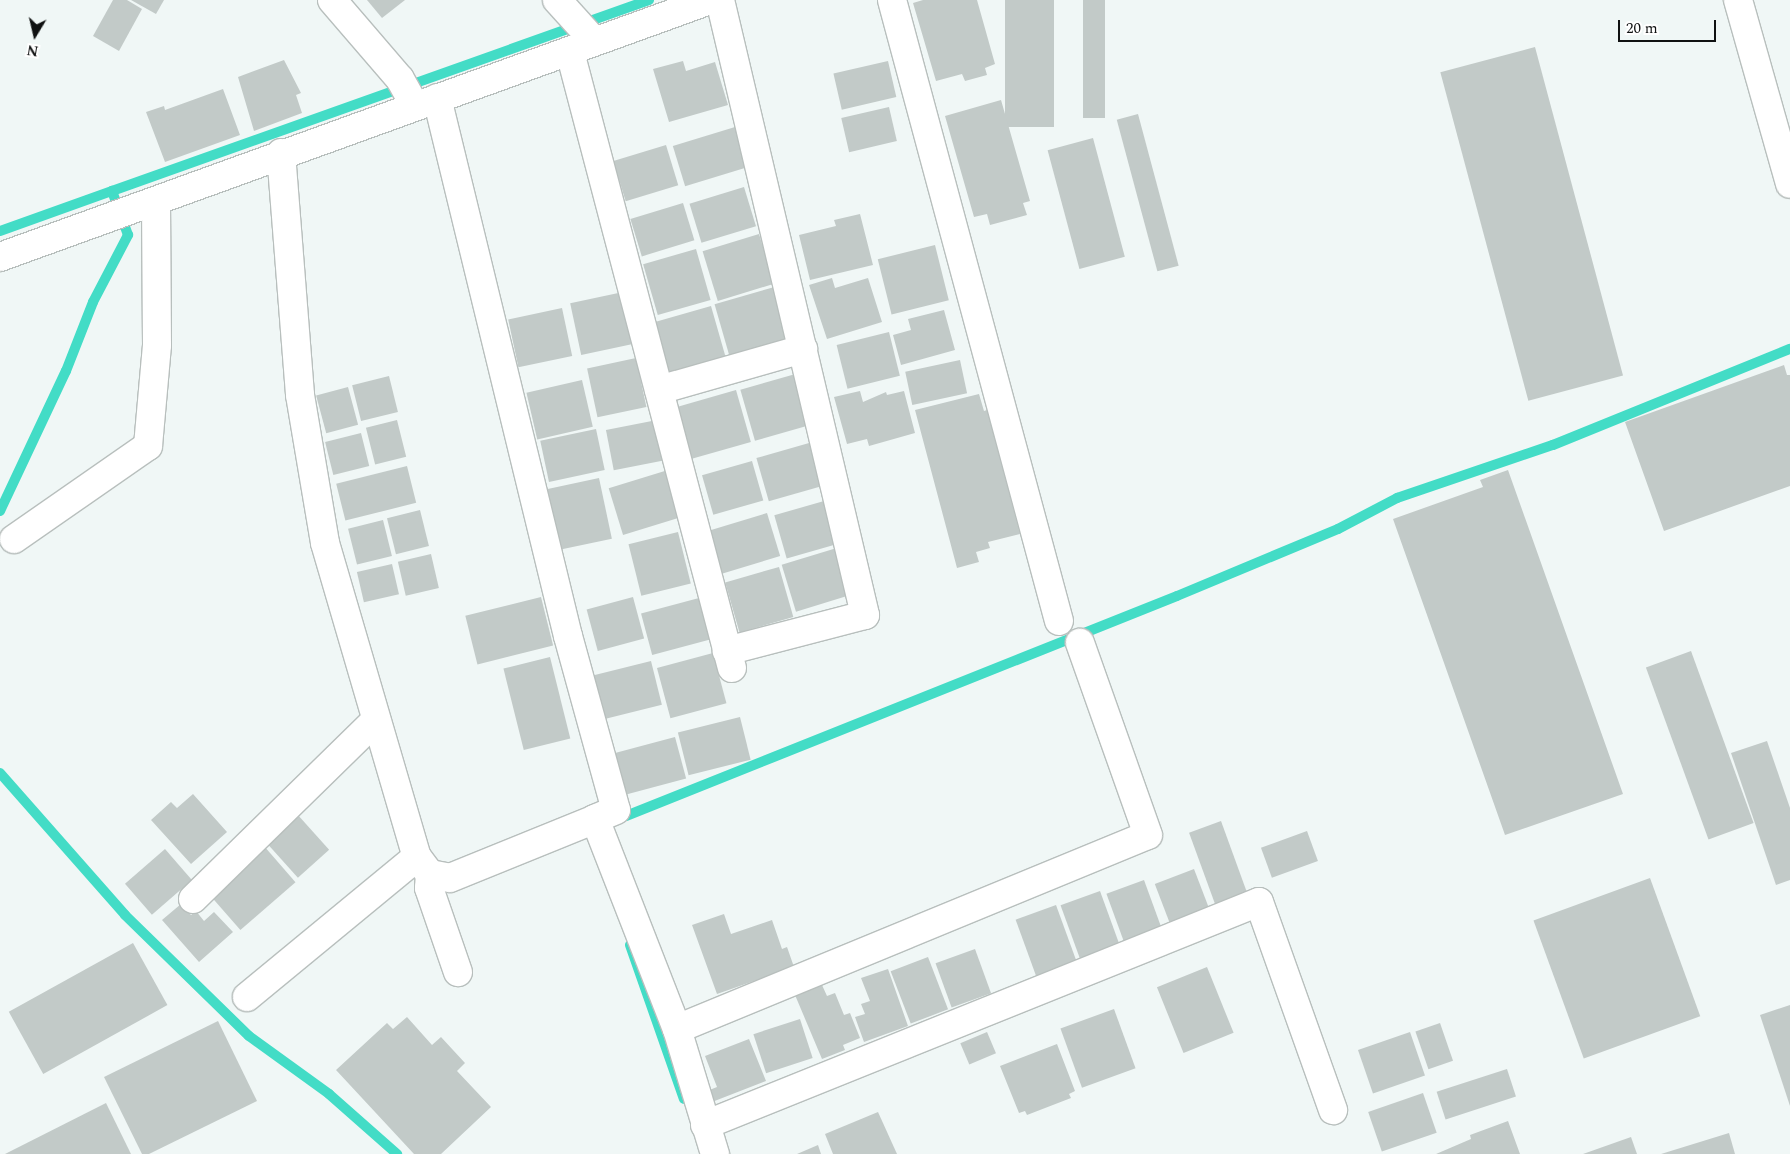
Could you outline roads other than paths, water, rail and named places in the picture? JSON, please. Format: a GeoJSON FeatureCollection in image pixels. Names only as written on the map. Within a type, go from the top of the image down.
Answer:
{"type":"FeatureCollection","features":[{"type":"Feature","properties":{"kind":"street"},"geometry":{"type":"LineString","coordinates":[[332,0],[415,95],[616,810],[450,878],[424,866]]}},
{"type":"Feature","properties":{"kind":"street"},"geometry":{"type":"LineString","coordinates":[[557,0],[582,36],[659,390],[730,660],[865,615],[720,0]]}},
{"type":"Feature","properties":{"kind":"street"},"geometry":{"type":"LineString","coordinates":[[0,257],[121,215],[282,153],[415,95],[582,36],[710,0]]}},
{"type":"Feature","properties":{"kind":"street"},"geometry":{"type":"LineString","coordinates":[[892,0],[1060,621]]}},
{"type":"Feature","properties":{"kind":"street"},"geometry":{"type":"LineString","coordinates":[[1738,0],[1790,184]]}},
{"type":"Feature","properties":{"kind":"street"},"geometry":{"type":"LineString","coordinates":[[282,153],[300,396],[325,544],[376,720],[424,866],[429,888],[458,972]]}},
{"type":"Feature","properties":{"kind":"street"},"geometry":{"type":"LineString","coordinates":[[14,539],[148,446],[157,345],[156,202]]}},
{"type":"Feature","properties":{"kind":"street"},"geometry":{"type":"LineString","coordinates":[[659,390],[803,349]]}},
{"type":"Feature","properties":{"kind":"street"},"geometry":{"type":"LineString","coordinates":[[677,1030],[1148,835],[1080,643]]}},
{"type":"Feature","properties":{"kind":"street"},"geometry":{"type":"LineString","coordinates":[[193,899],[376,720]]}},
{"type":"Feature","properties":{"kind":"street"},"geometry":{"type":"LineString","coordinates":[[595,820],[677,1030],[715,1154]]}},
{"type":"Feature","properties":{"kind":"street"},"geometry":{"type":"LineString","coordinates":[[247,998],[424,866]]}},
{"type":"Feature","properties":{"kind":"street"},"geometry":{"type":"LineString","coordinates":[[705,1125],[1259,902],[1333,1110]]}},
{"type":"Feature","properties":{"kind":"waterway"},"geometry":{"type":"LineString","coordinates":[[0,511],[66,371],[93,302],[128,235],[112,191],[649,0]]}},
{"type":"Feature","properties":{"kind":"waterway"},"geometry":{"type":"LineString","coordinates":[[0,231],[112,191]]}},
{"type":"Feature","properties":{"kind":"waterway"},"geometry":{"type":"LineString","coordinates":[[626,816],[1177,596],[1338,529],[1397,498],[1553,445],[1790,349]]}},
{"type":"Feature","properties":{"kind":"waterway"},"geometry":{"type":"LineString","coordinates":[[0,773],[125,915],[249,1036],[329,1094],[397,1154]]}},
{"type":"Feature","properties":{"kind":"waterway"},"geometry":{"type":"LineString","coordinates":[[630,945],[684,1099]]}}]}
